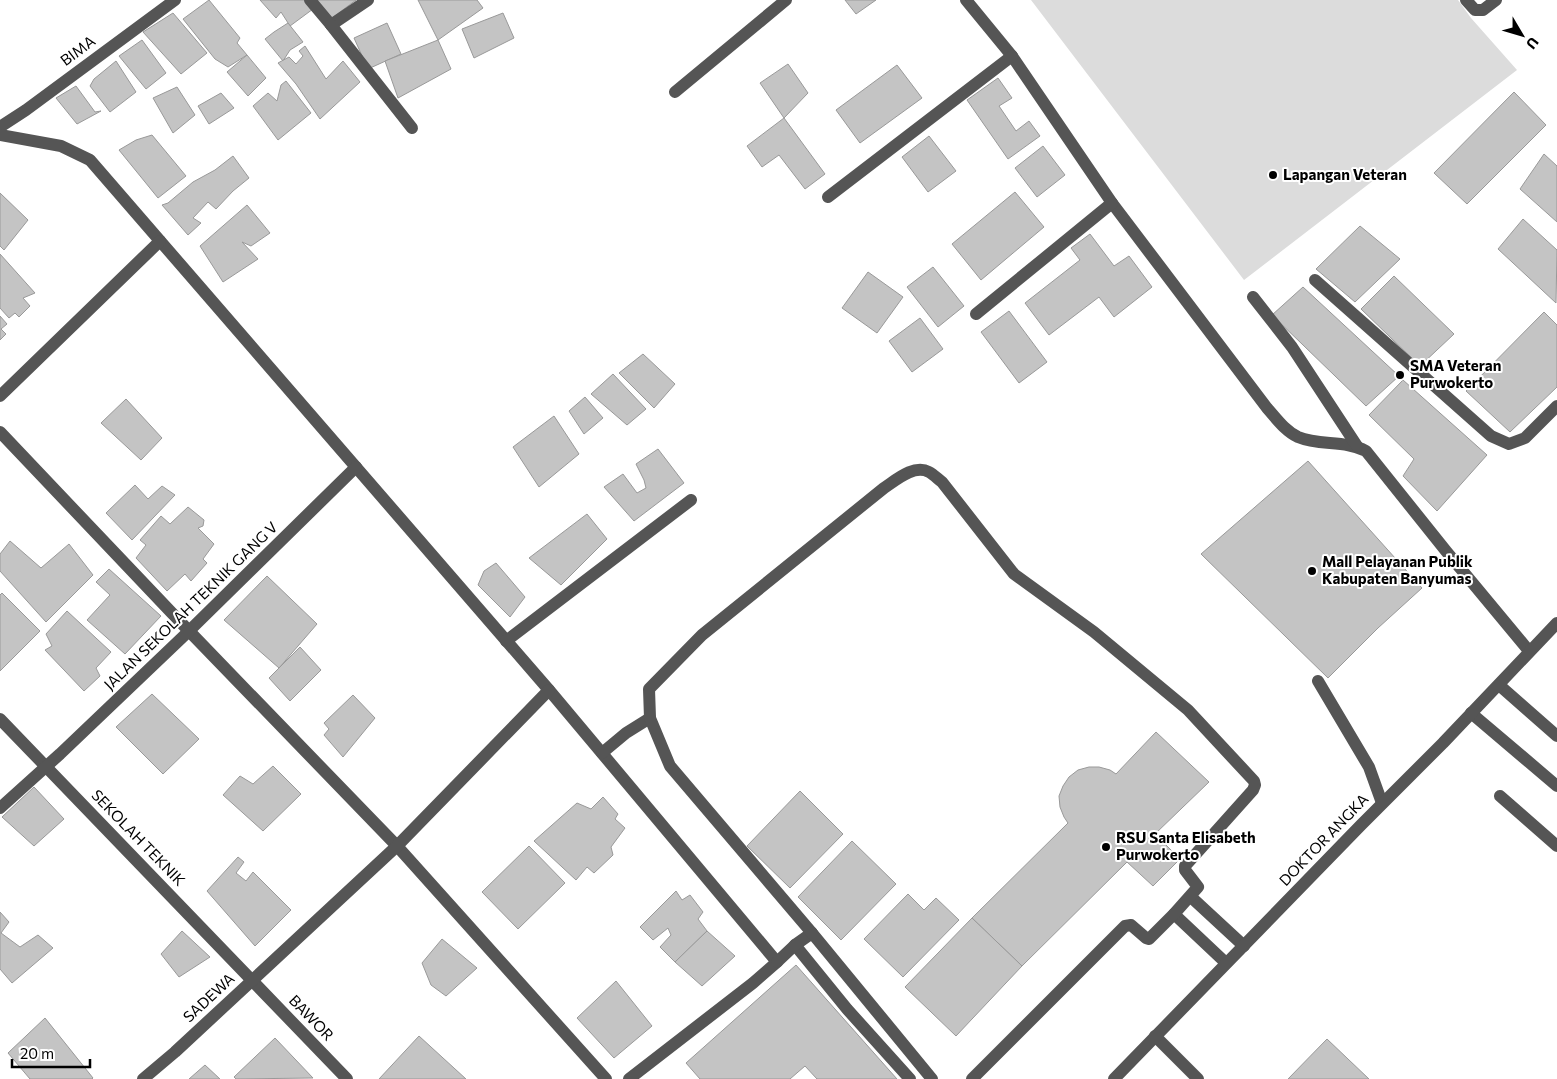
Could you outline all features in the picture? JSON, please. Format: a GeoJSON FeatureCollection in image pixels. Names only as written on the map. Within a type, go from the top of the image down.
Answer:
{"type":"FeatureCollection","features":[{"type":"Feature","properties":{"kind":"street","name":"BIMA"},"geometry":{"type":"LineString","coordinates":[[0,127],[26,110],[175,0]]}},
{"type":"Feature","properties":{"kind":"street"},"geometry":{"type":"LineString","coordinates":[[310,0],[412,128]]}},
{"type":"Feature","properties":{"kind":"street"},"geometry":{"type":"LineString","coordinates":[[331,25],[368,0]]}},
{"type":"Feature","properties":{"kind":"street"},"geometry":{"type":"LineString","coordinates":[[675,92],[786,0]]}},
{"type":"Feature","properties":{"kind":"street"},"geometry":{"type":"LineString","coordinates":[[966,0],[1012,56],[1112,204],[1267,408],[1288,431],[1298,437],[1357,446],[1366,451],[1529,651]]}},
{"type":"Feature","properties":{"kind":"street"},"geometry":{"type":"LineString","coordinates":[[1466,0],[1475,10],[1483,10],[1496,0]]}},
{"type":"Feature","properties":{"kind":"street"},"geometry":{"type":"LineString","coordinates":[[828,197],[1012,56]]}},
{"type":"Feature","properties":{"kind":"street"},"geometry":{"type":"LineString","coordinates":[[0,134],[61,146],[90,160],[549,690],[777,962]]}},
{"type":"Feature","properties":{"kind":"street"},"geometry":{"type":"LineString","coordinates":[[976,314],[1112,204]]}},
{"type":"Feature","properties":{"kind":"street"},"geometry":{"type":"LineString","coordinates":[[0,396],[160,241]]}},
{"type":"Feature","properties":{"kind":"street"},"geometry":{"type":"LineString","coordinates":[[1315,280],[1491,436],[1509,444],[1525,438],[1557,406]]}},
{"type":"Feature","properties":{"kind":"street"},"geometry":{"type":"LineString","coordinates":[[1253,297],[1292,348],[1357,446]]}},
{"type":"Feature","properties":{"kind":"street"},"geometry":{"type":"LineString","coordinates":[[0,432],[397,846],[606,1079]]}},
{"type":"Feature","properties":{"kind":"street","name":"JALAN SEKOLAH TEKNIK GANG V"},"geometry":{"type":"LineString","coordinates":[[0,808],[60,754],[189,631],[356,467]]}},
{"type":"Feature","properties":{"kind":"street"},"geometry":{"type":"LineString","coordinates":[[932,1079],[812,933],[670,766],[650,718],[649,689],[702,635],[884,488],[904,475],[918,469],[928,472],[942,482],[1014,574],[1094,632],[1188,710],[1254,781],[1255,785],[1253,790],[1186,866],[1185,870],[1198,886],[1174,914],[1149,939],[1131,925],[1125,926],[972,1079]]}},
{"type":"Feature","properties":{"kind":"street"},"geometry":{"type":"LineString","coordinates":[[506,641],[691,500]]}},
{"type":"Feature","properties":{"kind":"street","name":"DOKTOR ANGKA"},"geometry":{"type":"LineString","coordinates":[[1114,1079],[1499,685],[1557,623]]}},
{"type":"Feature","properties":{"kind":"street"},"geometry":{"type":"LineString","coordinates":[[1318,681],[1369,767],[1382,803]]}},
{"type":"Feature","properties":{"kind":"street"},"geometry":{"type":"LineString","coordinates":[[1499,685],[1557,736]]}},
{"type":"Feature","properties":{"kind":"street","name":"SADEWA"},"geometry":{"type":"LineString","coordinates":[[143,1079],[175,1052],[397,846],[549,690]]}},
{"type":"Feature","properties":{"kind":"street"},"geometry":{"type":"LineString","coordinates":[[1471,713],[1557,786]]}},
{"type":"Feature","properties":{"kind":"street"},"geometry":{"type":"LineString","coordinates":[[602,752],[626,732],[650,718]]}},
{"type":"Feature","properties":{"kind":"street","name":"SEKOLAH TEKNIK"},"geometry":{"type":"LineString","coordinates":[[0,719],[252,980]]}},
{"type":"Feature","properties":{"kind":"street"},"geometry":{"type":"LineString","coordinates":[[1500,796],[1557,846]]}},
{"type":"Feature","properties":{"kind":"street"},"geometry":{"type":"LineString","coordinates":[[1190,896],[1244,946]]}},
{"type":"Feature","properties":{"kind":"street"},"geometry":{"type":"LineString","coordinates":[[1174,914],[1226,963]]}},
{"type":"Feature","properties":{"kind":"street"},"geometry":{"type":"LineString","coordinates":[[630,1079],[753,983],[795,945],[812,933]]}},
{"type":"Feature","properties":{"kind":"street"},"geometry":{"type":"LineString","coordinates":[[795,945],[847,1009],[910,1079]]}},
{"type":"Feature","properties":{"kind":"street","name":"BAWOR"},"geometry":{"type":"LineString","coordinates":[[252,980],[347,1079]]}},
{"type":"Feature","properties":{"kind":"street"},"geometry":{"type":"LineString","coordinates":[[1155,1036],[1198,1079]]}},
{"type":"Feature","properties":{"kind":"shaded area","name":"Lapangan Veteran"},"geometry":{"type":"Polygon","coordinates":[[[1031,0],[1458,0],[1471,18],[1517,70],[1244,280],[1031,0]]]}},
{"type":"Feature","properties":{"kind":"building"},"geometry":{"type":"Polygon","coordinates":[[[209,0],[240,38],[237,43],[247,55],[228,67],[215,59],[183,19],[209,0]]]}},
{"type":"Feature","properties":{"kind":"building"},"geometry":{"type":"Polygon","coordinates":[[[260,0],[306,0],[313,9],[290,26],[281,12],[276,18],[260,0]]]}},
{"type":"Feature","properties":{"kind":"building"},"geometry":{"type":"Polygon","coordinates":[[[315,0],[356,0],[332,18],[315,0]]]}},
{"type":"Feature","properties":{"kind":"building"},"geometry":{"type":"Polygon","coordinates":[[[418,0],[477,0],[483,8],[438,40],[418,0]]]}},
{"type":"Feature","properties":{"kind":"building"},"geometry":{"type":"Polygon","coordinates":[[[845,0],[876,0],[856,14],[845,0]]]}},
{"type":"Feature","properties":{"kind":"building"},"geometry":{"type":"Polygon","coordinates":[[[173,13],[207,53],[181,74],[143,32],[173,13]]]}},
{"type":"Feature","properties":{"kind":"building"},"geometry":{"type":"Polygon","coordinates":[[[503,13],[514,38],[474,58],[462,29],[503,13]]]}},
{"type":"Feature","properties":{"kind":"building"},"geometry":{"type":"Polygon","coordinates":[[[288,23],[303,42],[290,50],[283,61],[265,39],[288,23]]]}},
{"type":"Feature","properties":{"kind":"building"},"geometry":{"type":"Polygon","coordinates":[[[387,23],[401,54],[368,69],[354,38],[387,23]]]}},
{"type":"Feature","properties":{"kind":"building"},"geometry":{"type":"Polygon","coordinates":[[[142,40],[166,73],[146,89],[119,56],[142,40]]]}},
{"type":"Feature","properties":{"kind":"building"},"geometry":{"type":"Polygon","coordinates":[[[438,40],[451,69],[398,98],[385,61],[438,40]]]}},
{"type":"Feature","properties":{"kind":"building"},"geometry":{"type":"Polygon","coordinates":[[[305,46],[326,79],[343,61],[360,82],[320,119],[296,84],[278,63],[289,57],[296,64],[303,56],[299,51],[305,46]]]}},
{"type":"Feature","properties":{"kind":"building"},"geometry":{"type":"Polygon","coordinates":[[[247,55],[266,78],[248,96],[227,72],[247,55]]]}},
{"type":"Feature","properties":{"kind":"building"},"geometry":{"type":"Polygon","coordinates":[[[116,61],[136,92],[110,112],[90,86],[94,79],[116,61]]]}},
{"type":"Feature","properties":{"kind":"building"},"geometry":{"type":"Polygon","coordinates":[[[788,64],[808,93],[784,118],[760,83],[788,64]]]}},
{"type":"Feature","properties":{"kind":"building"},"geometry":{"type":"Polygon","coordinates":[[[897,65],[922,98],[860,143],[836,110],[897,65]]]}},
{"type":"Feature","properties":{"kind":"building"},"geometry":{"type":"Polygon","coordinates":[[[998,78],[1012,98],[999,106],[1016,131],[1029,121],[1040,136],[1008,159],[967,100],[998,78]]]}},
{"type":"Feature","properties":{"kind":"building"},"geometry":{"type":"Polygon","coordinates":[[[286,81],[311,113],[278,140],[253,106],[268,93],[277,101],[281,85],[286,81]]]}},
{"type":"Feature","properties":{"kind":"building"},"geometry":{"type":"Polygon","coordinates":[[[76,86],[95,112],[101,111],[77,124],[56,98],[76,86]]]}},
{"type":"Feature","properties":{"kind":"building"},"geometry":{"type":"Polygon","coordinates":[[[177,87],[195,115],[173,133],[153,98],[177,87]]]}},
{"type":"Feature","properties":{"kind":"building"},"geometry":{"type":"Polygon","coordinates":[[[1514,92],[1546,125],[1467,204],[1434,173],[1514,92]]]}},
{"type":"Feature","properties":{"kind":"building"},"geometry":{"type":"Polygon","coordinates":[[[221,93],[234,108],[209,124],[198,106],[221,93]]]}},
{"type":"Feature","properties":{"kind":"building"},"geometry":{"type":"Polygon","coordinates":[[[784,118],[825,174],[805,189],[779,155],[762,167],[747,146],[784,118]]]}},
{"type":"Feature","properties":{"kind":"building"},"geometry":{"type":"Polygon","coordinates":[[[152,135],[186,176],[158,198],[119,150],[136,140],[152,135]]]}},
{"type":"Feature","properties":{"kind":"building"},"geometry":{"type":"Polygon","coordinates":[[[929,136],[956,171],[928,192],[902,157],[929,136]]]}},
{"type":"Feature","properties":{"kind":"building"},"geometry":{"type":"Polygon","coordinates":[[[1043,146],[1065,175],[1037,197],[1015,168],[1043,146]]]}},
{"type":"Feature","properties":{"kind":"building"},"geometry":{"type":"Polygon","coordinates":[[[1544,154],[1557,166],[1557,222],[1520,189],[1544,154]]]}},
{"type":"Feature","properties":{"kind":"building"},"geometry":{"type":"Polygon","coordinates":[[[233,156],[249,178],[216,209],[208,202],[193,218],[201,223],[188,235],[162,205],[168,203],[193,182],[215,170],[233,156]]]}},
{"type":"Feature","properties":{"kind":"building"},"geometry":{"type":"Polygon","coordinates":[[[1015,192],[1044,227],[981,280],[952,244],[1015,192]]]}},
{"type":"Feature","properties":{"kind":"building"},"geometry":{"type":"Polygon","coordinates":[[[0,193],[28,220],[4,250],[0,246],[0,193]]]}},
{"type":"Feature","properties":{"kind":"building"},"geometry":{"type":"Polygon","coordinates":[[[247,205],[270,233],[251,246],[242,242],[258,259],[223,282],[200,246],[247,205]]]}},
{"type":"Feature","properties":{"kind":"building"},"geometry":{"type":"Polygon","coordinates":[[[1523,219],[1557,250],[1556,303],[1498,249],[1523,219]]]}},
{"type":"Feature","properties":{"kind":"building"},"geometry":{"type":"Polygon","coordinates":[[[1360,226],[1400,259],[1355,302],[1316,269],[1360,226]]]}},
{"type":"Feature","properties":{"kind":"building"},"geometry":{"type":"Polygon","coordinates":[[[1090,234],[1114,266],[1129,256],[1152,287],[1114,317],[1099,297],[1049,335],[1025,303],[1080,260],[1071,248],[1090,234]]]}},
{"type":"Feature","properties":{"kind":"building"},"geometry":{"type":"Polygon","coordinates":[[[0,254],[35,293],[23,298],[30,306],[19,317],[15,313],[9,318],[0,308],[0,254]]]}},
{"type":"Feature","properties":{"kind":"building"},"geometry":{"type":"Polygon","coordinates":[[[933,267],[964,306],[938,327],[907,287],[933,267]]]}},
{"type":"Feature","properties":{"kind":"building"},"geometry":{"type":"Polygon","coordinates":[[[868,272],[903,297],[877,333],[842,308],[868,272]]]}},
{"type":"Feature","properties":{"kind":"building"},"geometry":{"type":"Polygon","coordinates":[[[1394,276],[1454,334],[1420,366],[1361,309],[1394,276]]]}},
{"type":"Feature","properties":{"kind":"building"},"geometry":{"type":"Polygon","coordinates":[[[1303,287],[1399,376],[1366,406],[1272,315],[1303,287]]]}},
{"type":"Feature","properties":{"kind":"building"},"geometry":{"type":"Polygon","coordinates":[[[1009,311],[1047,362],[1019,383],[981,332],[1009,311]]]}},
{"type":"Feature","properties":{"kind":"building"},"geometry":{"type":"Polygon","coordinates":[[[1544,312],[1557,325],[1557,387],[1510,432],[1466,391],[1544,312]]]}},
{"type":"Feature","properties":{"kind":"building"},"geometry":{"type":"Polygon","coordinates":[[[0,316],[7,324],[1,329],[6,334],[0,340],[0,316]]]}},
{"type":"Feature","properties":{"kind":"building"},"geometry":{"type":"Polygon","coordinates":[[[920,318],[943,349],[912,372],[889,341],[920,318]]]}},
{"type":"Feature","properties":{"kind":"building"},"geometry":{"type":"Polygon","coordinates":[[[643,354],[675,384],[654,408],[619,373],[643,354]]]}},
{"type":"Feature","properties":{"kind":"building"},"geometry":{"type":"Polygon","coordinates":[[[613,374],[646,409],[627,425],[591,394],[613,374]]]}},
{"type":"Feature","properties":{"kind":"building"},"geometry":{"type":"Polygon","coordinates":[[[1403,380],[1487,455],[1437,511],[1403,476],[1414,459],[1369,415],[1403,380]]]}},
{"type":"Feature","properties":{"kind":"building"},"geometry":{"type":"Polygon","coordinates":[[[585,397],[603,418],[584,434],[569,411],[585,397]]]}},
{"type":"Feature","properties":{"kind":"building"},"geometry":{"type":"Polygon","coordinates":[[[126,399],[162,438],[141,460],[101,423],[126,399]]]}},
{"type":"Feature","properties":{"kind":"building"},"geometry":{"type":"Polygon","coordinates":[[[554,416],[579,454],[539,487],[513,447],[554,416]]]}},
{"type":"Feature","properties":{"kind":"building"},"geometry":{"type":"Polygon","coordinates":[[[658,449],[684,483],[634,521],[604,487],[623,474],[637,493],[646,488],[636,464],[658,449]]]}},
{"type":"Feature","properties":{"kind":"building","name":"Mall Pelayanan Publik Kabupaten Banyumas"},"geometry":{"type":"Polygon","coordinates":[[[1308,461],[1422,588],[1378,628],[1328,678],[1201,554],[1308,461]]]}},
{"type":"Feature","properties":{"kind":"building"},"geometry":{"type":"Polygon","coordinates":[[[135,485],[148,499],[162,486],[175,495],[132,540],[106,513],[135,485]]]}},
{"type":"Feature","properties":{"kind":"building"},"geometry":{"type":"Polygon","coordinates":[[[188,507],[204,520],[203,526],[198,528],[214,544],[203,559],[207,563],[191,581],[185,574],[167,591],[136,558],[146,545],[140,540],[161,516],[170,524],[188,507]]]}},
{"type":"Feature","properties":{"kind":"building"},"geometry":{"type":"Polygon","coordinates":[[[587,514],[607,539],[561,585],[529,558],[587,514]]]}},
{"type":"Feature","properties":{"kind":"building"},"geometry":{"type":"Polygon","coordinates":[[[10,541],[41,568],[69,544],[93,575],[46,622],[0,571],[0,554],[10,541]]]}},
{"type":"Feature","properties":{"kind":"building"},"geometry":{"type":"Polygon","coordinates":[[[496,563],[525,597],[510,617],[478,585],[484,571],[496,563]]]}},
{"type":"Feature","properties":{"kind":"building"},"geometry":{"type":"Polygon","coordinates":[[[109,569],[161,616],[125,654],[87,620],[110,595],[96,582],[109,569]]]}},
{"type":"Feature","properties":{"kind":"building"},"geometry":{"type":"Polygon","coordinates":[[[267,576],[317,624],[279,668],[224,620],[267,576]]]}},
{"type":"Feature","properties":{"kind":"building"},"geometry":{"type":"Polygon","coordinates":[[[2,593],[40,631],[0,671],[0,595],[2,593]]]}},
{"type":"Feature","properties":{"kind":"building"},"geometry":{"type":"Polygon","coordinates":[[[67,611],[111,652],[96,668],[100,676],[84,691],[45,650],[52,646],[46,634],[67,611]]]}},
{"type":"Feature","properties":{"kind":"building"},"geometry":{"type":"Polygon","coordinates":[[[300,647],[321,670],[290,701],[269,678],[300,647]]]}},
{"type":"Feature","properties":{"kind":"building"},"geometry":{"type":"Polygon","coordinates":[[[152,694],[199,739],[163,774],[116,727],[152,694]]]}},
{"type":"Feature","properties":{"kind":"building"},"geometry":{"type":"Polygon","coordinates":[[[353,695],[375,718],[343,757],[324,735],[329,729],[324,723],[353,695]]]}},
{"type":"Feature","properties":{"kind":"building","name":"RSU Santa Elisabeth Purwokerto"},"geometry":{"type":"Polygon","coordinates":[[[1156,732],[1209,782],[1155,834],[1180,859],[1153,886],[1127,862],[1022,966],[972,918],[1068,823],[1060,807],[1059,796],[1069,777],[1078,770],[1089,767],[1099,767],[1116,774],[1156,732]]]}},
{"type":"Feature","properties":{"kind":"building"},"geometry":{"type":"Polygon","coordinates":[[[273,766],[301,794],[263,831],[223,795],[240,776],[253,784],[273,766]]]}},
{"type":"Feature","properties":{"kind":"building"},"geometry":{"type":"Polygon","coordinates":[[[34,787],[64,819],[34,846],[2,817],[34,787]]]}},
{"type":"Feature","properties":{"kind":"building"},"geometry":{"type":"Polygon","coordinates":[[[800,791],[843,834],[790,888],[747,846],[800,791]]]}},
{"type":"Feature","properties":{"kind":"building"},"geometry":{"type":"Polygon","coordinates":[[[603,797],[618,814],[615,819],[625,828],[611,847],[613,855],[594,873],[587,867],[576,880],[534,841],[577,803],[591,809],[603,797]]]}},
{"type":"Feature","properties":{"kind":"building"},"geometry":{"type":"Polygon","coordinates":[[[852,841],[896,884],[841,940],[798,897],[852,841]]]}},
{"type":"Feature","properties":{"kind":"building"},"geometry":{"type":"Polygon","coordinates":[[[529,846],[565,883],[518,929],[482,892],[529,846]]]}},
{"type":"Feature","properties":{"kind":"building"},"geometry":{"type":"Polygon","coordinates":[[[238,857],[244,862],[236,873],[246,881],[253,872],[291,910],[255,946],[207,891],[238,857]]]}},
{"type":"Feature","properties":{"kind":"building"},"geometry":{"type":"Polygon","coordinates":[[[676,891],[682,900],[690,895],[703,912],[698,919],[707,931],[675,962],[660,947],[671,935],[668,928],[653,940],[640,927],[676,891]]]}},
{"type":"Feature","properties":{"kind":"building"},"geometry":{"type":"Polygon","coordinates":[[[908,894],[924,910],[936,898],[959,920],[903,977],[864,939],[908,894]]]}},
{"type":"Feature","properties":{"kind":"building"},"geometry":{"type":"Polygon","coordinates":[[[0,912],[9,922],[1,933],[20,947],[38,935],[53,948],[12,983],[0,969],[0,912]]]}},
{"type":"Feature","properties":{"kind":"building"},"geometry":{"type":"Polygon","coordinates":[[[972,918],[1022,966],[956,1036],[905,987],[972,918]]]}},
{"type":"Feature","properties":{"kind":"building"},"geometry":{"type":"Polygon","coordinates":[[[182,931],[210,957],[179,977],[161,954],[182,931]]]}},
{"type":"Feature","properties":{"kind":"building"},"geometry":{"type":"Polygon","coordinates":[[[707,931],[735,956],[702,986],[675,962],[707,931]]]}},
{"type":"Feature","properties":{"kind":"building"},"geometry":{"type":"Polygon","coordinates":[[[442,939],[477,968],[446,996],[431,985],[422,963],[442,939]]]}},
{"type":"Feature","properties":{"kind":"building"},"geometry":{"type":"Polygon","coordinates":[[[796,965],[897,1079],[817,1079],[805,1066],[790,1079],[700,1079],[686,1063],[796,965]]]}},
{"type":"Feature","properties":{"kind":"building"},"geometry":{"type":"Polygon","coordinates":[[[616,981],[652,1026],[614,1058],[577,1018],[616,981]]]}},
{"type":"Feature","properties":{"kind":"building"},"geometry":{"type":"Polygon","coordinates":[[[45,1018],[92,1079],[30,1079],[8,1053],[45,1018]]]}},
{"type":"Feature","properties":{"kind":"building"},"geometry":{"type":"Polygon","coordinates":[[[419,1036],[466,1079],[379,1079],[419,1036]]]}},
{"type":"Feature","properties":{"kind":"building"},"geometry":{"type":"Polygon","coordinates":[[[275,1038],[313,1078],[236,1079],[234,1077],[275,1038]]]}},
{"type":"Feature","properties":{"kind":"building"},"geometry":{"type":"Polygon","coordinates":[[[1327,1039],[1369,1079],[1288,1079],[1327,1039]]]}},
{"type":"Feature","properties":{"kind":"building"},"geometry":{"type":"Polygon","coordinates":[[[205,1065],[220,1079],[189,1079],[205,1065]]]}},
{"type":"Feature","properties":{"kind":"place","name":"Lapangan Veteran"},"geometry":{"type":"Point","coordinates":[1273,175]}},
{"type":"Feature","properties":{"kind":"place","name":"SMA Veteran Purwokerto"},"geometry":{"type":"Point","coordinates":[1400,375]}},
{"type":"Feature","properties":{"kind":"place","name":"Mall Pelayanan Publik Kabupaten Banyumas"},"geometry":{"type":"Point","coordinates":[1312,571]}},
{"type":"Feature","properties":{"kind":"place","name":"RSU Santa Elisabeth Purwokerto"},"geometry":{"type":"Point","coordinates":[1106,847]}}]}
